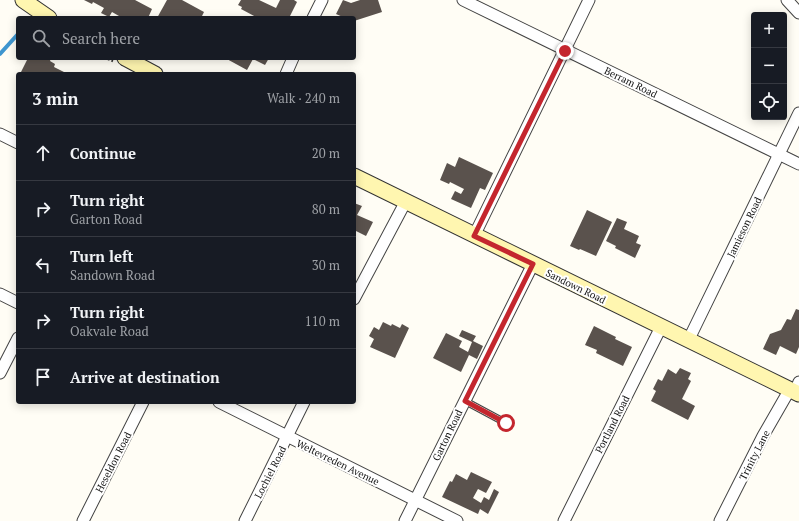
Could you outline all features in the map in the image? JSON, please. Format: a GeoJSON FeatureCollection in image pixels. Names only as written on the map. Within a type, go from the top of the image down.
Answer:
{"type":"FeatureCollection","features":[{"type":"Feature","properties":{"kind":"street"},"geometry":{"type":"LineString","coordinates":[[314,16],[322,0]]}},
{"type":"Feature","properties":{"kind":"street","name":"Berram Road"},"geometry":{"type":"LineString","coordinates":[[462,0],[799,164]]}},
{"type":"Feature","properties":{"kind":"street"},"geometry":{"type":"LineString","coordinates":[[474,236],[589,0]]}},
{"type":"Feature","properties":{"kind":"street"},"geometry":{"type":"LineString","coordinates":[[787,0],[799,13]]}},
{"type":"Feature","properties":{"kind":"street"},"geometry":{"type":"LineString","coordinates":[[26,2],[46,16]]}},
{"type":"Feature","properties":{"kind":"street"},"geometry":{"type":"LineString","coordinates":[[129,60],[150,72]]}},
{"type":"Feature","properties":{"kind":"street"},"geometry":{"type":"LineString","coordinates":[[287,72],[292,60]]}},
{"type":"Feature","properties":{"kind":"street","name":"Jamieson Road"},"geometry":{"type":"LineString","coordinates":[[688,340],[799,113]]}},
{"type":"Feature","properties":{"kind":"street"},"geometry":{"type":"LineString","coordinates":[[0,134],[16,142]]}},
{"type":"Feature","properties":{"kind":"street","name":"Sandown Road"},"geometry":{"type":"LineString","coordinates":[[356,177],[661,327],[796,389]]}},
{"type":"Feature","properties":{"kind":"street"},"geometry":{"type":"LineString","coordinates":[[356,295],[406,201]]}},
{"type":"Feature","properties":{"kind":"street","name":"Garton Road"},"geometry":{"type":"LineString","coordinates":[[405,521],[533,264]]}},
{"type":"Feature","properties":{"kind":"street"},"geometry":{"type":"LineString","coordinates":[[0,294],[16,302]]}},
{"type":"Feature","properties":{"kind":"street","name":"Portland Road"},"geometry":{"type":"LineString","coordinates":[[564,521],[661,327]]}},
{"type":"Feature","properties":{"kind":"street"},"geometry":{"type":"LineString","coordinates":[[0,373],[16,342]]}},
{"type":"Feature","properties":{"kind":"street","name":"Trinity Lane"},"geometry":{"type":"LineString","coordinates":[[720,521],[763,436],[796,389]]}},
{"type":"Feature","properties":{"kind":"street","name":"Heseldon Road"},"geometry":{"type":"LineString","coordinates":[[83,521],[142,404]]}},
{"type":"Feature","properties":{"kind":"street","name":"Weltevreden Avenue"},"geometry":{"type":"LineString","coordinates":[[222,404],[457,521]]}},
{"type":"Feature","properties":{"kind":"street","name":"Lochiel Road"},"geometry":{"type":"LineString","coordinates":[[245,521],[303,404]]}},
{"type":"Feature","properties":{"kind":"lane"},"geometry":{"type":"LineString","coordinates":[[465,401],[506,423]]}},
{"type":"Feature","properties":{"kind":"building"},"geometry":{"type":"Polygon","coordinates":[[[84,0],[135,0],[152,9],[149,16],[119,16],[112,12],[110,16],[107,16],[101,13],[104,8],[93,2],[92,4],[84,0]]]}},
{"type":"Feature","properties":{"kind":"building"},"geometry":{"type":"Polygon","coordinates":[[[167,0],[182,0],[204,12],[202,16],[158,16],[167,0]]]}},
{"type":"Feature","properties":{"kind":"building"},"geometry":{"type":"Polygon","coordinates":[[[241,0],[259,0],[276,8],[280,0],[294,0],[297,2],[290,16],[254,16],[241,9],[242,7],[238,5],[241,0]]]}},
{"type":"Feature","properties":{"kind":"building"},"geometry":{"type":"Polygon","coordinates":[[[343,0],[351,3],[360,0],[378,0],[382,12],[356,20],[356,16],[340,16],[336,14],[343,0]]]}},
{"type":"Feature","properties":{"kind":"building"},"geometry":{"type":"Polygon","coordinates":[[[27,60],[50,60],[55,64],[54,67],[64,72],[21,72],[27,60]]]}},
{"type":"Feature","properties":{"kind":"building"},"geometry":{"type":"Polygon","coordinates":[[[229,60],[252,60],[247,70],[229,60]]]}},
{"type":"Feature","properties":{"kind":"building"},"geometry":{"type":"Polygon","coordinates":[[[255,60],[268,60],[265,65],[255,60]]]}},
{"type":"Feature","properties":{"kind":"building"},"geometry":{"type":"Polygon","coordinates":[[[459,157],[493,173],[485,190],[480,188],[471,208],[451,199],[455,191],[461,194],[464,189],[450,182],[449,184],[440,180],[447,163],[455,167],[459,157]]]}},
{"type":"Feature","properties":{"kind":"building"},"geometry":{"type":"Polygon","coordinates":[[[356,204],[362,206],[357,215],[373,222],[366,236],[356,231],[356,204]]]}},
{"type":"Feature","properties":{"kind":"building"},"geometry":{"type":"Polygon","coordinates":[[[587,210],[612,222],[596,256],[570,246],[587,210]]]}},
{"type":"Feature","properties":{"kind":"building"},"geometry":{"type":"Polygon","coordinates":[[[617,218],[627,222],[624,229],[639,236],[636,243],[641,245],[635,258],[615,248],[616,246],[606,241],[617,218]]]}},
{"type":"Feature","properties":{"kind":"building"},"geometry":{"type":"Polygon","coordinates":[[[796,309],[799,310],[799,347],[796,354],[780,346],[776,355],[763,349],[770,334],[781,330],[787,319],[791,320],[796,309]]]}},
{"type":"Feature","properties":{"kind":"building"},"geometry":{"type":"Polygon","coordinates":[[[383,322],[400,328],[402,324],[409,328],[395,358],[370,347],[374,339],[369,336],[374,327],[379,330],[383,322]]]}},
{"type":"Feature","properties":{"kind":"building"},"geometry":{"type":"Polygon","coordinates":[[[594,326],[616,337],[615,339],[632,347],[623,366],[596,353],[597,350],[585,345],[594,326]]]}},
{"type":"Feature","properties":{"kind":"building"},"geometry":{"type":"Polygon","coordinates":[[[462,330],[476,336],[473,341],[483,346],[477,359],[469,355],[461,372],[433,358],[446,333],[462,341],[459,347],[468,352],[472,342],[459,336],[462,330]]]}},
{"type":"Feature","properties":{"kind":"building"},"geometry":{"type":"Polygon","coordinates":[[[680,368],[691,373],[688,379],[691,381],[682,399],[695,406],[688,420],[651,401],[656,391],[653,389],[658,379],[662,381],[668,369],[676,374],[680,368]]]}},
{"type":"Feature","properties":{"kind":"building"},"geometry":{"type":"Polygon","coordinates":[[[471,472],[492,482],[486,493],[478,489],[473,498],[481,503],[484,497],[489,500],[494,489],[499,492],[488,514],[480,509],[478,514],[442,497],[450,481],[452,482],[456,474],[467,480],[471,472]]]}},
{"type":"Feature","properties":{"kind":"waterway"},"geometry":{"type":"LineString","coordinates":[[0,54],[16,36]]}},
{"type":"Feature","properties":{"kind":"route"},"geometry":{"type":"LineString","coordinates":[[506,423],[465,401],[533,264],[474,236],[565,51]]}}]}
